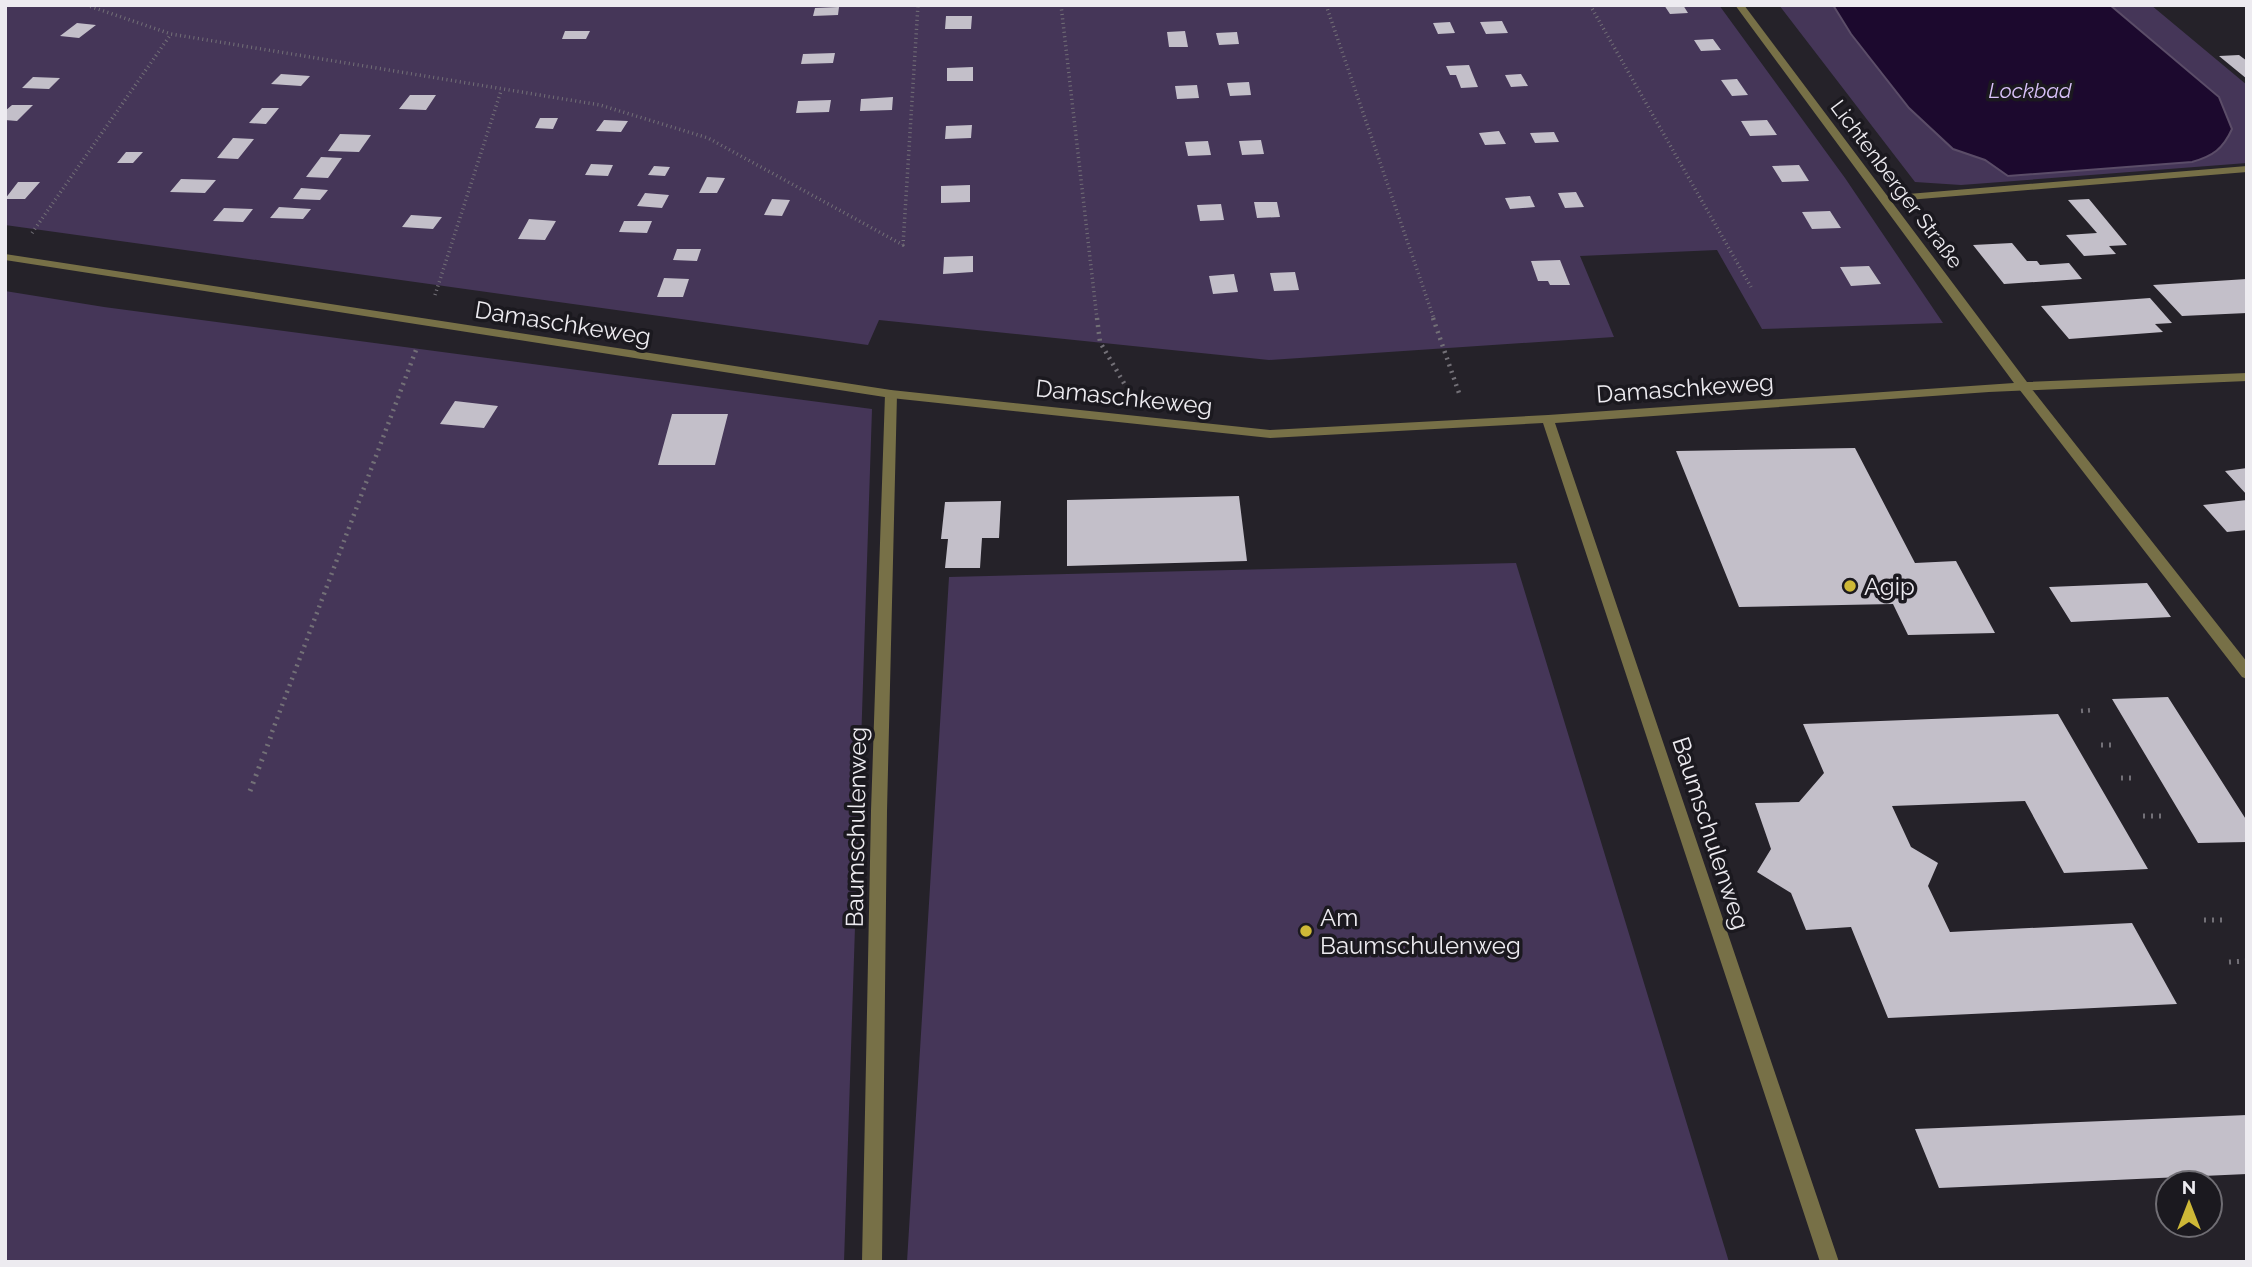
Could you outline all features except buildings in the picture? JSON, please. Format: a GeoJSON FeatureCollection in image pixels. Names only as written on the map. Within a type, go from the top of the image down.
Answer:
{"type":"FeatureCollection","features":[{"type":"Feature","properties":{"kind":"street","name":"Lichtenberger Straße"},"geometry":{"type":"LineString","coordinates":[[1740,5],[2023,386],[2247,673]]}},
{"type":"Feature","properties":{"kind":"street"},"geometry":{"type":"LineString","coordinates":[[1884,199],[2247,169]]}},
{"type":"Feature","properties":{"kind":"street","name":"Damaschkeweg"},"geometry":{"type":"LineString","coordinates":[[10,258],[891,394],[1270,434],[1548,419],[2023,386],[2247,377]]}},
{"type":"Feature","properties":{"kind":"street","name":"Baumschulenweg"},"geometry":{"type":"LineString","coordinates":[[872,1262],[879,811],[891,394]]}},
{"type":"Feature","properties":{"kind":"street","name":"Baumschulenweg"},"geometry":{"type":"LineString","coordinates":[[1548,419],[1830,1262]]}},
{"type":"Feature","properties":{"kind":"path"},"geometry":{"type":"LineString","coordinates":[[86,5],[171,34],[600,106],[708,138],[903,245],[918,5]]}},
{"type":"Feature","properties":{"kind":"path"},"geometry":{"type":"LineString","coordinates":[[1061,5],[1100,342],[1146,420]]}},
{"type":"Feature","properties":{"kind":"path"},"geometry":{"type":"LineString","coordinates":[[1326,5],[1469,424]]}},
{"type":"Feature","properties":{"kind":"path"},"geometry":{"type":"LineString","coordinates":[[1590,5],[1751,287]]}},
{"type":"Feature","properties":{"kind":"path"},"geometry":{"type":"LineString","coordinates":[[10,258],[171,34]]}},
{"type":"Feature","properties":{"kind":"path"},"geometry":{"type":"LineString","coordinates":[[250,791],[426,323],[501,90]]}},
{"type":"Feature","properties":{"kind":"path"},"geometry":{"type":"LineString","coordinates":[[2081,712],[2094,710]]}},
{"type":"Feature","properties":{"kind":"path"},"geometry":{"type":"LineString","coordinates":[[2101,745],[2114,745]]}},
{"type":"Feature","properties":{"kind":"path"},"geometry":{"type":"LineString","coordinates":[[2121,778],[2135,778]]}},
{"type":"Feature","properties":{"kind":"path"},"geometry":{"type":"LineString","coordinates":[[2143,816],[2161,816]]}},
{"type":"Feature","properties":{"kind":"path"},"geometry":{"type":"LineString","coordinates":[[2204,920],[2225,920]]}},
{"type":"Feature","properties":{"kind":"path"},"geometry":{"type":"LineString","coordinates":[[2229,962],[2247,961]]}},
{"type":"Feature","properties":{"kind":"shaded area"},"geometry":{"type":"Polygon","coordinates":[[[5,5],[1719,5],[1845,178],[1943,323],[1762,329],[1717,250],[1580,256],[1614,337],[1269,360],[879,320],[868,345],[5,225],[5,5]]]}},
{"type":"Feature","properties":{"kind":"shaded area","name":"Lockbad"},"geometry":{"type":"Polygon","coordinates":[[[1779,5],[2151,5],[2247,85],[2247,163],[1961,185],[1915,182],[1779,5]]]}},
{"type":"Feature","properties":{"kind":"shaded area"},"geometry":{"type":"Polygon","coordinates":[[[5,291],[104,307],[872,409],[844,1262],[5,1262],[5,291]]]}},
{"type":"Feature","properties":{"kind":"shaded area","name":"Am Baumschulenweg"},"geometry":{"type":"Polygon","coordinates":[[[1516,563],[1729,1262],[907,1262],[949,577],[1516,563]]]}},
{"type":"Feature","properties":{"kind":"water","name":"Lockbad"},"geometry":{"type":"Polygon","coordinates":[[[1833,5],[2110,5],[2219,97],[2232,129],[2216,151],[2192,162],[2008,176],[1985,160],[1953,149],[1909,108],[1851,34],[1833,5]]]}},
{"type":"Feature","properties":{"kind":"place","name":"Agip"},"geometry":{"type":"Point","coordinates":[1850,586]}},
{"type":"Feature","properties":{"kind":"place","name":"Am Baumschulenweg"},"geometry":{"type":"Point","coordinates":[1306,931]}}]}
